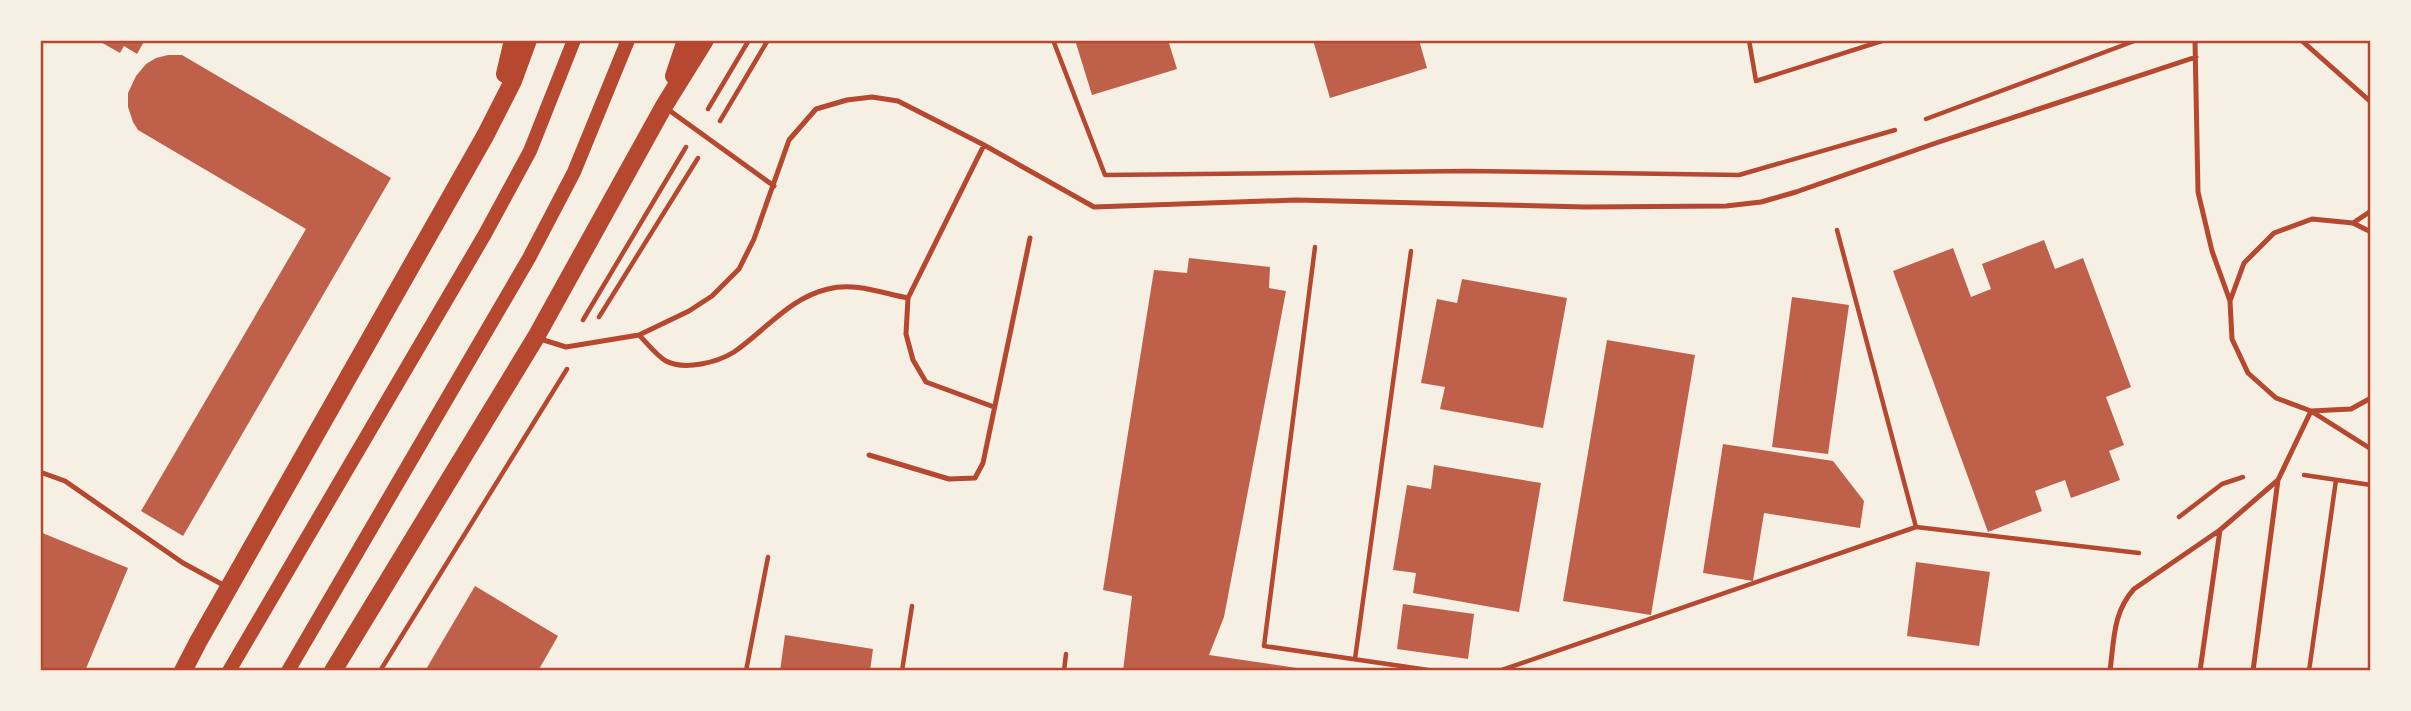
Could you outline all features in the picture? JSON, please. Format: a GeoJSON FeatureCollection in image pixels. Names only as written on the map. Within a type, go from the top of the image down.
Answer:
{"type":"FeatureCollection","features":[{"type":"Feature","properties":{"kind":"main road"},"geometry":{"type":"LineString","coordinates":[[485,136],[501,90],[513,40]]}},
{"type":"Feature","properties":{"kind":"main road"},"geometry":{"type":"LineString","coordinates":[[183,671],[485,136],[513,81],[528,40]]}},
{"type":"Feature","properties":{"kind":"main road"},"geometry":{"type":"LineString","coordinates":[[229,671],[530,151],[574,40]]}},
{"type":"Feature","properties":{"kind":"main road"},"geometry":{"type":"LineString","coordinates":[[288,671],[535,246],[574,172],[628,40]]}},
{"type":"Feature","properties":{"kind":"main road"},"geometry":{"type":"LineString","coordinates":[[664,106],[686,40]]}},
{"type":"Feature","properties":{"kind":"main road"},"geometry":{"type":"LineString","coordinates":[[333,671],[536,337],[664,106],[705,40]]}},
{"type":"Feature","properties":{"kind":"lane"},"geometry":{"type":"LineString","coordinates":[[2195,40],[2198,192],[2212,251],[2230,301],[2232,339],[2248,373],[2276,398],[2311,411],[2371,449]]}},
{"type":"Feature","properties":{"kind":"lane"},"geometry":{"type":"LineString","coordinates":[[2301,40],[2371,102]]}},
{"type":"Feature","properties":{"kind":"lane"},"geometry":{"type":"LineString","coordinates":[[536,337],[566,347],[639,335],[689,311],[712,296],[739,269],[754,239],[789,140],[816,109],[847,100],[872,97],[898,101],[984,145],[1094,207],[1296,200],[1586,207],[1741,205],[1796,192],[2196,57]]}},
{"type":"Feature","properties":{"kind":"lane"},"geometry":{"type":"LineString","coordinates":[[664,106],[774,186]]}},
{"type":"Feature","properties":{"kind":"lane"},"geometry":{"type":"LineString","coordinates":[[984,145],[908,298],[906,334],[913,360],[926,382],[994,407]]}},
{"type":"Feature","properties":{"kind":"lane"},"geometry":{"type":"LineString","coordinates":[[2353,223],[2371,211]]}},
{"type":"Feature","properties":{"kind":"lane"},"geometry":{"type":"LineString","coordinates":[[2230,301],[2244,263],[2274,233],[2312,219],[2353,223],[2371,232]]}},
{"type":"Feature","properties":{"kind":"lane"},"geometry":{"type":"LineString","coordinates":[[869,455],[949,480],[975,478],[983,463],[1030,238]]}},
{"type":"Feature","properties":{"kind":"lane"},"geometry":{"type":"LineString","coordinates":[[639,335],[667,362],[688,365],[709,362],[733,352],[777,315],[809,296],[828,289],[852,286],[908,298]]}},
{"type":"Feature","properties":{"kind":"lane"},"geometry":{"type":"LineString","coordinates":[[2311,411],[2351,409],[2371,398]]}},
{"type":"Feature","properties":{"kind":"lane"},"geometry":{"type":"LineString","coordinates":[[2253,671],[2278,480],[2311,411]]}},
{"type":"Feature","properties":{"kind":"lane"},"geometry":{"type":"LineString","coordinates":[[40,472],[65,481],[183,563],[230,588]]}},
{"type":"Feature","properties":{"kind":"lane"},"geometry":{"type":"LineString","coordinates":[[2110,671],[2118,610],[2125,599],[2134,589],[2220,530],[2278,480]]}},
{"type":"Feature","properties":{"kind":"lane"},"geometry":{"type":"LineString","coordinates":[[2200,671],[2220,530]]}},
{"type":"Feature","properties":{"kind":"path"},"geometry":{"type":"LineString","coordinates":[[1053,40],[1105,175],[1467,171],[1739,175],[1903,127]]}},
{"type":"Feature","properties":{"kind":"path"},"geometry":{"type":"LineString","coordinates":[[1749,40],[1756,81],[1885,40]]}},
{"type":"Feature","properties":{"kind":"path"},"geometry":{"type":"LineString","coordinates":[[1916,123],[2137,40]]}},
{"type":"Feature","properties":{"kind":"path"},"geometry":{"type":"LineString","coordinates":[[1837,230],[1916,527]]}},
{"type":"Feature","properties":{"kind":"path"},"geometry":{"type":"LineString","coordinates":[[1315,247],[1264,646],[1435,671]]}},
{"type":"Feature","properties":{"kind":"path"},"geometry":{"type":"LineString","coordinates":[[1354,659],[1411,251]]}},
{"type":"Feature","properties":{"kind":"path"},"geometry":{"type":"LineString","coordinates":[[2309,671],[2336,480]]}},
{"type":"Feature","properties":{"kind":"path"},"geometry":{"type":"LineString","coordinates":[[1499,671],[1916,527],[2139,553]]}},
{"type":"Feature","properties":{"kind":"path"},"geometry":{"type":"LineString","coordinates":[[746,671],[768,557]]}},
{"type":"Feature","properties":{"kind":"path"},"geometry":{"type":"LineString","coordinates":[[902,671],[912,606]]}},
{"type":"Feature","properties":{"kind":"path"},"geometry":{"type":"LineString","coordinates":[[1064,671],[1066,654]]}},
{"type":"Feature","properties":{"kind":"building"},"geometry":{"type":"Polygon","coordinates":[[[97,40],[145,40],[137,54],[124,46],[120,53],[97,40]]]}},
{"type":"Feature","properties":{"kind":"building"},"geometry":{"type":"Polygon","coordinates":[[[1075,40],[1168,40],[1177,69],[1092,95],[1075,40]]]}},
{"type":"Feature","properties":{"kind":"building"},"geometry":{"type":"Polygon","coordinates":[[[1313,40],[1419,40],[1427,68],[1330,98],[1313,40]]]}},
{"type":"Feature","properties":{"kind":"building"},"geometry":{"type":"Polygon","coordinates":[[[168,55],[182,55],[391,178],[183,536],[141,511],[306,229],[138,130],[128,107],[128,93],[136,76],[146,64],[168,55]]]}},
{"type":"Feature","properties":{"kind":"building"},"geometry":{"type":"Polygon","coordinates":[[[2044,240],[2055,269],[2083,258],[2131,387],[2106,397],[2124,445],[2109,451],[2120,480],[2071,498],[2065,480],[2035,491],[2042,511],[1988,532],[1893,271],[1953,248],[1971,297],[1991,289],[1982,264],[2044,240]]]}},
{"type":"Feature","properties":{"kind":"building"},"geometry":{"type":"Polygon","coordinates":[[[1189,258],[1270,267],[1269,288],[1286,291],[1224,617],[1209,655],[1317,671],[1123,671],[1132,596],[1103,590],[1154,270],[1187,273],[1189,258]]]}},
{"type":"Feature","properties":{"kind":"building"},"geometry":{"type":"Polygon","coordinates":[[[1462,279],[1567,298],[1543,428],[1440,409],[1445,387],[1421,383],[1437,299],[1457,303],[1462,279]]]}},
{"type":"Feature","properties":{"kind":"building"},"geometry":{"type":"Polygon","coordinates":[[[1792,297],[1849,305],[1828,454],[1772,447],[1792,297]]]}},
{"type":"Feature","properties":{"kind":"building"},"geometry":{"type":"Polygon","coordinates":[[[1607,340],[1695,355],[1651,615],[1563,601],[1607,340]]]}},
{"type":"Feature","properties":{"kind":"building"},"geometry":{"type":"Polygon","coordinates":[[[1723,444],[1833,461],[1864,501],[1860,528],[1764,513],[1753,581],[1703,573],[1723,444]]]}},
{"type":"Feature","properties":{"kind":"building"},"geometry":{"type":"Polygon","coordinates":[[[1434,465],[1541,483],[1519,612],[1413,593],[1416,573],[1393,570],[1407,485],[1431,489],[1434,465]]]}},
{"type":"Feature","properties":{"kind":"building"},"geometry":{"type":"Polygon","coordinates":[[[40,532],[128,568],[85,671],[40,671],[40,532]]]}},
{"type":"Feature","properties":{"kind":"building"},"geometry":{"type":"Polygon","coordinates":[[[1916,562],[1990,572],[1979,646],[1907,636],[1916,562]]]}},
{"type":"Feature","properties":{"kind":"building"},"geometry":{"type":"Polygon","coordinates":[[[475,586],[558,636],[538,671],[425,671],[475,586]]]}},
{"type":"Feature","properties":{"kind":"building"},"geometry":{"type":"Polygon","coordinates":[[[1403,604],[1474,614],[1468,659],[1397,649],[1403,604]]]}},
{"type":"Feature","properties":{"kind":"building"},"geometry":{"type":"Polygon","coordinates":[[[785,635],[873,649],[870,671],[780,671],[785,635]]]}}]}
